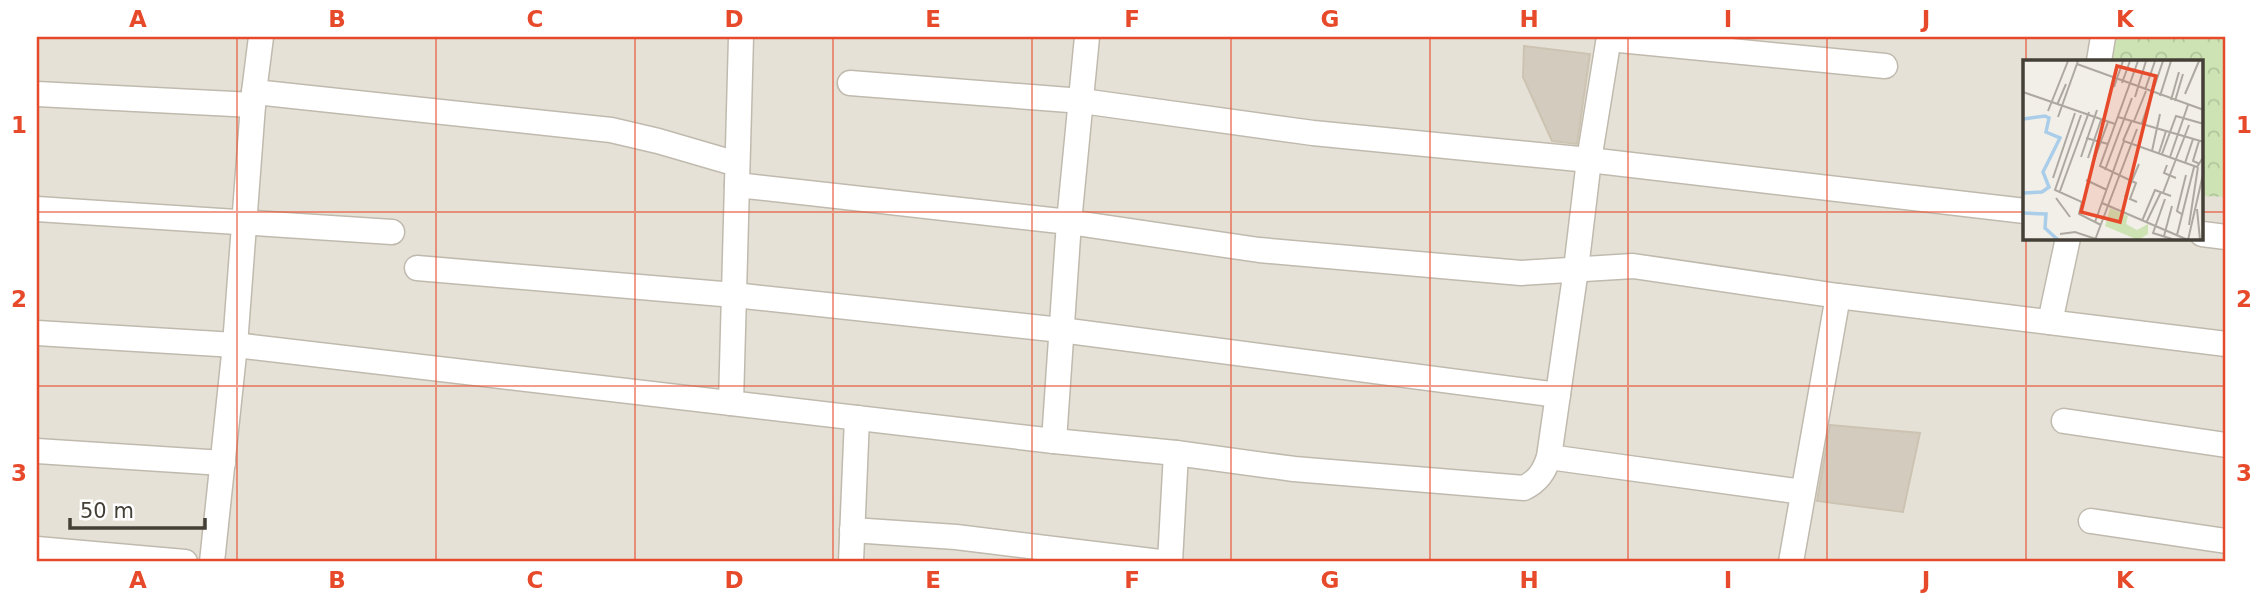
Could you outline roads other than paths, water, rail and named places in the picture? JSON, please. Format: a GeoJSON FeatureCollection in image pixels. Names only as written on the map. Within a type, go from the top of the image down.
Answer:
{"type":"FeatureCollection","features":[{"type":"Feature","properties":{"kind":"street"},"geometry":{"type":"LineString","coordinates":[[212,562],[235,345],[253,99],[261,37]]}},
{"type":"Feature","properties":{"kind":"street"},"geometry":{"type":"LineString","coordinates":[[731,403],[740,37]]}},
{"type":"Feature","properties":{"kind":"street"},"geometry":{"type":"LineString","coordinates":[[1054,441],[1069,222],[1087,37]]}},
{"type":"Feature","properties":{"kind":"street"},"geometry":{"type":"LineString","coordinates":[[2099,60],[2104,37]]}},
{"type":"Feature","properties":{"kind":"street"},"geometry":{"type":"LineString","coordinates":[[37,333],[235,345],[1176,453],[1294,469],[1524,488],[1544,472],[1549,457],[1589,160],[1609,38],[1885,66]]}},
{"type":"Feature","properties":{"kind":"street"},"geometry":{"type":"LineString","coordinates":[[850,83],[1082,101],[1313,133],[1589,160],[2023,211]]}},
{"type":"Feature","properties":{"kind":"street"},"geometry":{"type":"LineString","coordinates":[[37,94],[253,99],[611,130],[737,175],[1287,252],[1521,273],[1633,266],[1838,296],[2226,344]]}},
{"type":"Feature","properties":{"kind":"street"},"geometry":{"type":"LineString","coordinates":[[37,209],[392,232]]}},
{"type":"Feature","properties":{"kind":"street"},"geometry":{"type":"LineString","coordinates":[[2204,234],[2226,237]]}},
{"type":"Feature","properties":{"kind":"street"},"geometry":{"type":"LineString","coordinates":[[2050,322],[2068,240]]}},
{"type":"Feature","properties":{"kind":"street"},"geometry":{"type":"LineString","coordinates":[[417,268],[734,295],[1061,330],[1558,395]]}},
{"type":"Feature","properties":{"kind":"street"},"geometry":{"type":"LineString","coordinates":[[1791,562],[1838,296]]}},
{"type":"Feature","properties":{"kind":"street"},"geometry":{"type":"LineString","coordinates":[[850,562],[857,418]]}},
{"type":"Feature","properties":{"kind":"street"},"geometry":{"type":"LineString","coordinates":[[2064,421],[2226,445]]}},
{"type":"Feature","properties":{"kind":"street"},"geometry":{"type":"LineString","coordinates":[[37,451],[223,463]]}},
{"type":"Feature","properties":{"kind":"street"},"geometry":{"type":"LineString","coordinates":[[1170,562],[1176,453]]}},
{"type":"Feature","properties":{"kind":"street"},"geometry":{"type":"LineString","coordinates":[[1549,457],[1803,492]]}},
{"type":"Feature","properties":{"kind":"street"},"geometry":{"type":"LineString","coordinates":[[2091,521],[2226,541]]}},
{"type":"Feature","properties":{"kind":"street"},"geometry":{"type":"LineString","coordinates":[[852,530],[956,537],[1160,562]]}},
{"type":"Feature","properties":{"kind":"street"},"geometry":{"type":"LineString","coordinates":[[37,549],[186,562]]}}]}
